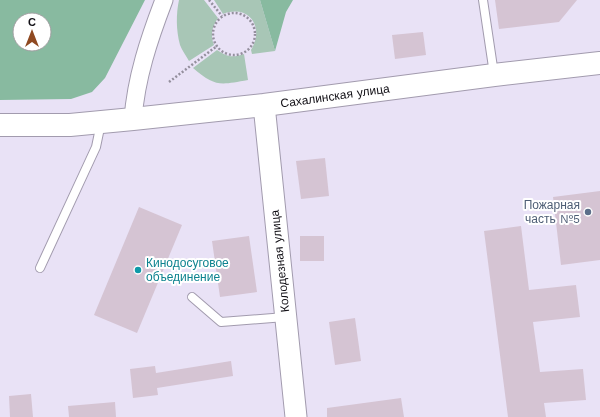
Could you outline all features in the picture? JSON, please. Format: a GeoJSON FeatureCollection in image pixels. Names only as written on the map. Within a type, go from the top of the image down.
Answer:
{"type":"FeatureCollection","features":[{"type":"Feature","properties":{"kind":"main road","name":"Сахалинская улица"},"geometry":{"type":"LineString","coordinates":[[0,124],[70,124],[133,120],[600,63]]}},
{"type":"Feature","properties":{"kind":"street"},"geometry":{"type":"LineString","coordinates":[[133,120],[135,96],[144,57],[164,0]]}},
{"type":"Feature","properties":{"kind":"street","name":"Колодезная улица"},"geometry":{"type":"LineString","coordinates":[[264,105],[296,417]]}},
{"type":"Feature","properties":{"kind":"lane"},"geometry":{"type":"LineString","coordinates":[[483,0],[494,75]]}},
{"type":"Feature","properties":{"kind":"lane"},"geometry":{"type":"LineString","coordinates":[[40,268],[96,147],[101,121]]}},
{"type":"Feature","properties":{"kind":"lane"},"geometry":{"type":"LineString","coordinates":[[192,297],[221,322],[286,316]]}},
{"type":"Feature","properties":{"kind":"path"},"geometry":{"type":"LineString","coordinates":[[209,0],[222,16]]}},
{"type":"Feature","properties":{"kind":"path"},"geometry":{"type":"LineString","coordinates":[[235,13],[242,14],[253,23],[255,30],[253,44],[242,53],[235,55],[228,54],[217,46],[213,33],[217,21],[222,16],[235,13]]}},
{"type":"Feature","properties":{"kind":"path"},"geometry":{"type":"LineString","coordinates":[[170,82],[217,46]]}},
{"type":"Feature","properties":{"kind":"green space"},"geometry":{"type":"Polygon","coordinates":[[[0,0],[145,0],[105,78],[92,92],[71,99],[0,100],[0,0]]]}},
{"type":"Feature","properties":{"kind":"green space"},"geometry":{"type":"Polygon","coordinates":[[[179,0],[204,0],[218,18],[212,31],[214,45],[189,61],[180,45],[177,28],[177,11],[179,0]]]}},
{"type":"Feature","properties":{"kind":"green space"},"geometry":{"type":"Polygon","coordinates":[[[214,0],[260,0],[275,51],[252,54],[251,50],[255,41],[256,33],[252,20],[247,15],[240,12],[223,14],[214,0]]]}},
{"type":"Feature","properties":{"kind":"green space"},"geometry":{"type":"Polygon","coordinates":[[[260,0],[293,0],[286,12],[275,51],[260,0]]]}},
{"type":"Feature","properties":{"kind":"green space"},"geometry":{"type":"Polygon","coordinates":[[[217,50],[230,56],[244,54],[248,80],[231,83],[218,83],[207,79],[193,68],[217,50]]]}},
{"type":"Feature","properties":{"kind":"building"},"geometry":{"type":"Polygon","coordinates":[[[495,0],[577,0],[559,22],[499,29],[495,0]]]}},
{"type":"Feature","properties":{"kind":"building"},"geometry":{"type":"Polygon","coordinates":[[[423,32],[426,55],[395,59],[392,35],[423,32]]]}},
{"type":"Feature","properties":{"kind":"building"},"geometry":{"type":"Polygon","coordinates":[[[325,158],[329,196],[301,199],[296,161],[325,158]]]}},
{"type":"Feature","properties":{"kind":"building"},"geometry":{"type":"Polygon","coordinates":[[[600,191],[600,260],[561,265],[553,197],[600,191]]]}},
{"type":"Feature","properties":{"kind":"building","name":"Кинодосуговое объединение"},"geometry":{"type":"Polygon","coordinates":[[[139,207],[182,225],[137,333],[94,315],[139,207]]]}},
{"type":"Feature","properties":{"kind":"building"},"geometry":{"type":"Polygon","coordinates":[[[521,226],[529,290],[576,285],[580,317],[533,322],[540,372],[583,369],[586,400],[544,403],[546,417],[508,417],[484,231],[521,226]]]}},
{"type":"Feature","properties":{"kind":"building"},"geometry":{"type":"Polygon","coordinates":[[[249,236],[257,292],[220,297],[212,241],[249,236]]]}},
{"type":"Feature","properties":{"kind":"building"},"geometry":{"type":"Polygon","coordinates":[[[300,236],[324,236],[324,261],[300,261],[300,236]]]}},
{"type":"Feature","properties":{"kind":"building"},"geometry":{"type":"Polygon","coordinates":[[[355,318],[361,361],[335,365],[329,322],[355,318]]]}},
{"type":"Feature","properties":{"kind":"building"},"geometry":{"type":"Polygon","coordinates":[[[231,361],[233,376],[157,388],[158,395],[133,398],[130,369],[155,366],[156,373],[231,361]]]}},
{"type":"Feature","properties":{"kind":"building"},"geometry":{"type":"Polygon","coordinates":[[[31,394],[33,417],[10,417],[9,396],[31,394]]]}},
{"type":"Feature","properties":{"kind":"building"},"geometry":{"type":"Polygon","coordinates":[[[401,398],[404,417],[327,417],[327,408],[401,398]]]}},
{"type":"Feature","properties":{"kind":"building"},"geometry":{"type":"Polygon","coordinates":[[[115,402],[116,417],[69,417],[68,406],[115,402]]]}},
{"type":"Feature","properties":{"kind":"place","name":"Пожарная часть №5"},"geometry":{"type":"Point","coordinates":[588,212]}},
{"type":"Feature","properties":{"kind":"place","name":"Кинодосуговое объединение"},"geometry":{"type":"Point","coordinates":[138,270]}}]}
